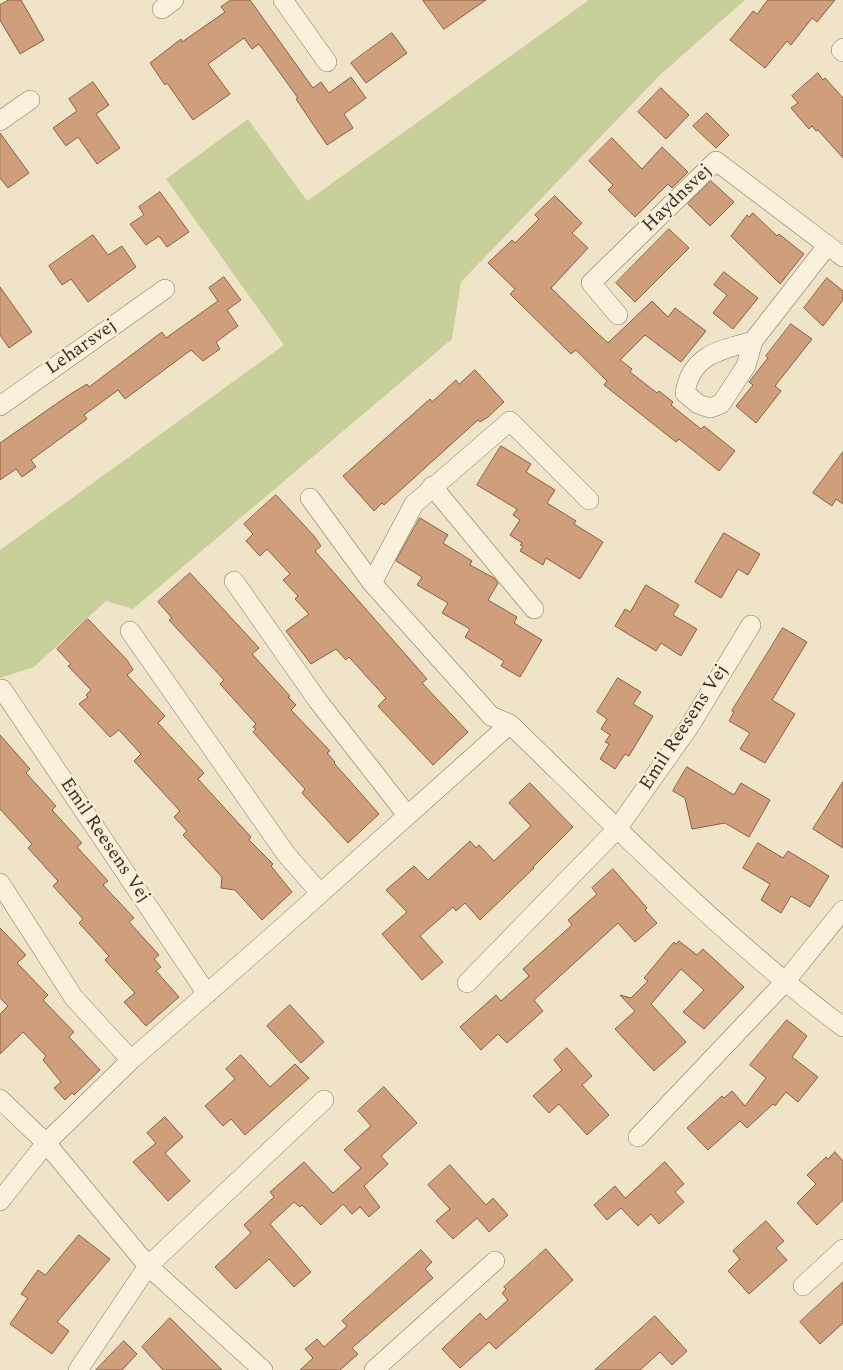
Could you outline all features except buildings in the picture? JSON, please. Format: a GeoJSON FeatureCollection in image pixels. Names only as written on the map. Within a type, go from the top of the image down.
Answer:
{"type":"FeatureCollection","features":[{"type":"Feature","properties":{"kind":"street"},"geometry":{"type":"LineString","coordinates":[[283,0],[327,62]]}},
{"type":"Feature","properties":{"kind":"street"},"geometry":{"type":"LineString","coordinates":[[0,121],[30,100]]}},
{"type":"Feature","properties":{"kind":"street","name":"Haydnsvej"},"geometry":{"type":"LineString","coordinates":[[618,315],[591,284],[716,162],[843,257]]}},
{"type":"Feature","properties":{"kind":"street"},"geometry":{"type":"LineString","coordinates":[[752,341],[828,246]]}},
{"type":"Feature","properties":{"kind":"street","name":"Leharsvej"},"geometry":{"type":"LineString","coordinates":[[0,406],[165,289]]}},
{"type":"Feature","properties":{"kind":"street"},"geometry":{"type":"LineString","coordinates":[[372,583],[414,504],[432,486],[510,421],[589,500]]}},
{"type":"Feature","properties":{"kind":"street"},"geometry":{"type":"LineString","coordinates":[[432,486],[534,610]]}},
{"type":"Feature","properties":{"kind":"street"},"geometry":{"type":"LineString","coordinates":[[310,498],[372,583],[491,716],[510,724],[617,828],[784,983],[843,1027]]}},
{"type":"Feature","properties":{"kind":"street"},"geometry":{"type":"LineString","coordinates":[[234,581],[318,701],[408,815]]}},
{"type":"Feature","properties":{"kind":"street","name":"Emil Reesens Vej"},"geometry":{"type":"LineString","coordinates":[[467,983],[617,828],[689,727],[751,625]]}},
{"type":"Feature","properties":{"kind":"street"},"geometry":{"type":"LineString","coordinates":[[130,631],[286,854],[320,893]]}},
{"type":"Feature","properties":{"kind":"street","name":"Emil Reesens Vej"},"geometry":{"type":"LineString","coordinates":[[2,689],[207,994]]}},
{"type":"Feature","properties":{"kind":"street"},"geometry":{"type":"LineString","coordinates":[[0,1201],[46,1143],[131,1060],[510,724]]}},
{"type":"Feature","properties":{"kind":"street"},"geometry":{"type":"LineString","coordinates":[[0,883],[74,998],[131,1060]]}},
{"type":"Feature","properties":{"kind":"street"},"geometry":{"type":"LineString","coordinates":[[638,1137],[784,983],[843,910]]}},
{"type":"Feature","properties":{"kind":"street"},"geometry":{"type":"LineString","coordinates":[[0,1099],[46,1143],[148,1266],[263,1370]]}},
{"type":"Feature","properties":{"kind":"street"},"geometry":{"type":"LineString","coordinates":[[78,1370],[148,1266],[324,1100]]}},
{"type":"Feature","properties":{"kind":"street"},"geometry":{"type":"LineString","coordinates":[[803,1286],[843,1249]]}},
{"type":"Feature","properties":{"kind":"street"},"geometry":{"type":"LineString","coordinates":[[374,1370],[495,1262]]}},
{"type":"Feature","properties":{"kind":"green space"},"geometry":{"type":"Polygon","coordinates":[[[589,0],[745,0],[660,75],[461,282],[452,339],[133,609],[106,601],[34,667],[0,678],[0,550],[284,345],[166,179],[248,119],[307,201],[589,0]]]}}]}
